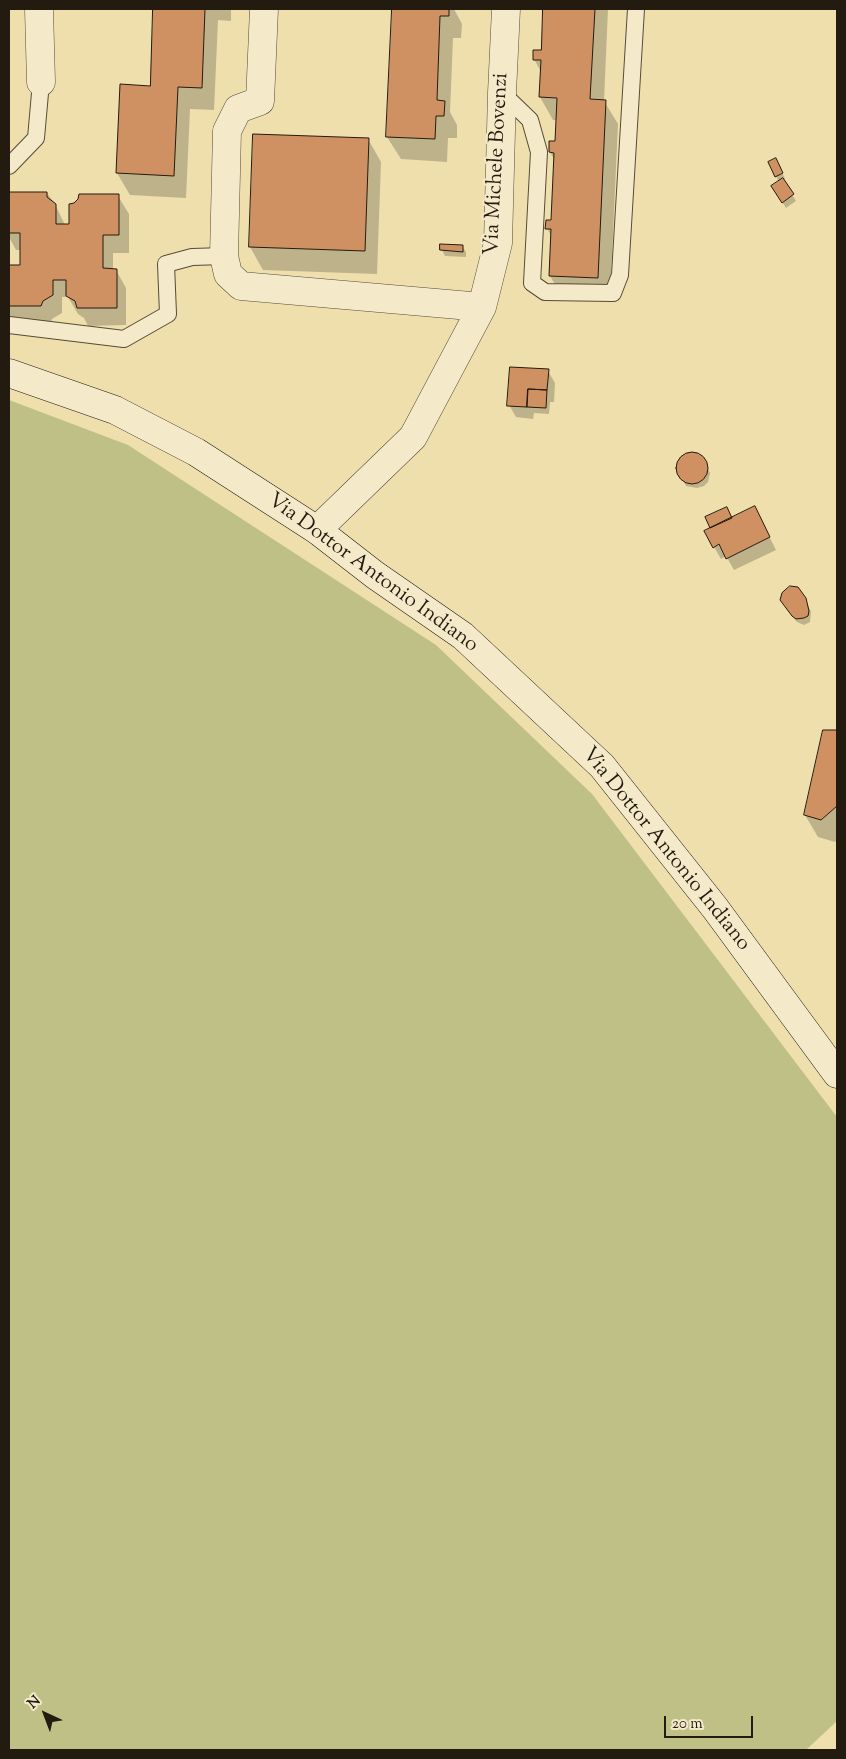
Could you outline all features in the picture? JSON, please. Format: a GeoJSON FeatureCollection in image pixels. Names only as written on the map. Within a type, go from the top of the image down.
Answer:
{"type":"FeatureCollection","features":[{"type":"Feature","properties":{"kind":"street"},"geometry":{"type":"LineString","coordinates":[[39,9],[42,82]]}},
{"type":"Feature","properties":{"kind":"street"},"geometry":{"type":"LineString","coordinates":[[264,9],[260,101],[238,109],[227,131],[224,256],[228,274],[241,286],[482,307]]}},
{"type":"Feature","properties":{"kind":"street","name":"Via Michele Bovenzi"},"geometry":{"type":"LineString","coordinates":[[317,530],[413,437],[482,307],[498,243],[506,9]]}},
{"type":"Feature","properties":{"kind":"street","name":"Via Dottor Antonio Indiano"},"geometry":{"type":"LineString","coordinates":[[9,373],[115,410],[196,452],[317,530],[375,576],[463,636],[602,766],[715,908],[837,1074]]}},
{"type":"Feature","properties":{"kind":"lane"},"geometry":{"type":"LineString","coordinates":[[502,93],[530,120],[539,152],[532,282],[545,292],[613,293],[620,275],[636,9]]}},
{"type":"Feature","properties":{"kind":"lane"},"geometry":{"type":"LineString","coordinates":[[9,166],[36,138],[42,82]]}},
{"type":"Feature","properties":{"kind":"lane"},"geometry":{"type":"LineString","coordinates":[[9,325],[124,339],[168,314],[166,264],[192,257],[224,256]]}},
{"type":"Feature","properties":{"kind":"green space"},"geometry":{"type":"Polygon","coordinates":[[[9,400],[128,445],[436,645],[592,794],[837,1117],[837,1721],[806,1750],[9,1750],[9,400]]]}},
{"type":"Feature","properties":{"kind":"building"},"geometry":{"type":"Polygon","coordinates":[[[153,9],[205,9],[202,88],[178,87],[174,176],[116,173],[120,84],[150,86],[153,9]]]}},
{"type":"Feature","properties":{"kind":"building"},"geometry":{"type":"Polygon","coordinates":[[[392,9],[449,9],[449,16],[440,16],[437,100],[445,101],[444,116],[436,116],[435,139],[386,137],[392,9]]]}},
{"type":"Feature","properties":{"kind":"building"},"geometry":{"type":"Polygon","coordinates":[[[543,9],[595,9],[590,99],[606,100],[598,278],[549,276],[551,229],[545,229],[546,220],[551,220],[554,153],[549,152],[549,141],[555,141],[557,98],[539,97],[541,60],[533,60],[533,50],[541,50],[543,9]]]}},
{"type":"Feature","properties":{"kind":"building"},"geometry":{"type":"Polygon","coordinates":[[[253,134],[369,138],[365,251],[249,247],[253,134]]]}},
{"type":"Feature","properties":{"kind":"building"},"geometry":{"type":"Polygon","coordinates":[[[776,158],[783,173],[775,177],[768,162],[776,158]]]}},
{"type":"Feature","properties":{"kind":"building"},"geometry":{"type":"Polygon","coordinates":[[[783,178],[794,194],[782,203],[771,186],[783,178]]]}},
{"type":"Feature","properties":{"kind":"building"},"geometry":{"type":"Polygon","coordinates":[[[9,192],[47,192],[47,197],[56,204],[56,224],[69,224],[69,204],[74,203],[78,199],[79,194],[119,194],[119,235],[103,235],[103,268],[117,269],[117,308],[77,308],[75,301],[66,296],[66,280],[53,280],[53,295],[43,301],[41,306],[9,306],[9,265],[20,265],[20,233],[9,233],[9,192]]]}},
{"type":"Feature","properties":{"kind":"building"},"geometry":{"type":"Polygon","coordinates":[[[440,244],[463,245],[463,252],[440,250],[440,244]]]}},
{"type":"Feature","properties":{"kind":"building"},"geometry":{"type":"Polygon","coordinates":[[[510,367],[549,369],[547,390],[528,389],[527,407],[507,406],[510,367]]]}},
{"type":"Feature","properties":{"kind":"building"},"geometry":{"type":"Polygon","coordinates":[[[528,389],[547,390],[546,408],[527,407],[528,389]]]}},
{"type":"Feature","properties":{"kind":"building"},"geometry":{"type":"Polygon","coordinates":[[[692,452],[703,457],[708,468],[703,479],[692,484],[681,479],[676,468],[681,457],[692,452]]]}},
{"type":"Feature","properties":{"kind":"building"},"geometry":{"type":"Polygon","coordinates":[[[755,506],[770,537],[726,559],[719,544],[713,548],[704,531],[755,506]]]}},
{"type":"Feature","properties":{"kind":"building"},"geometry":{"type":"Polygon","coordinates":[[[727,507],[732,518],[710,528],[705,517],[727,507]]]}},
{"type":"Feature","properties":{"kind":"building"},"geometry":{"type":"Polygon","coordinates":[[[790,586],[798,587],[806,598],[809,611],[808,616],[796,619],[780,600],[782,593],[790,586]]]}},
{"type":"Feature","properties":{"kind":"building"},"geometry":{"type":"Polygon","coordinates":[[[823,730],[837,730],[837,806],[821,820],[804,815],[823,730]]]}}]}
